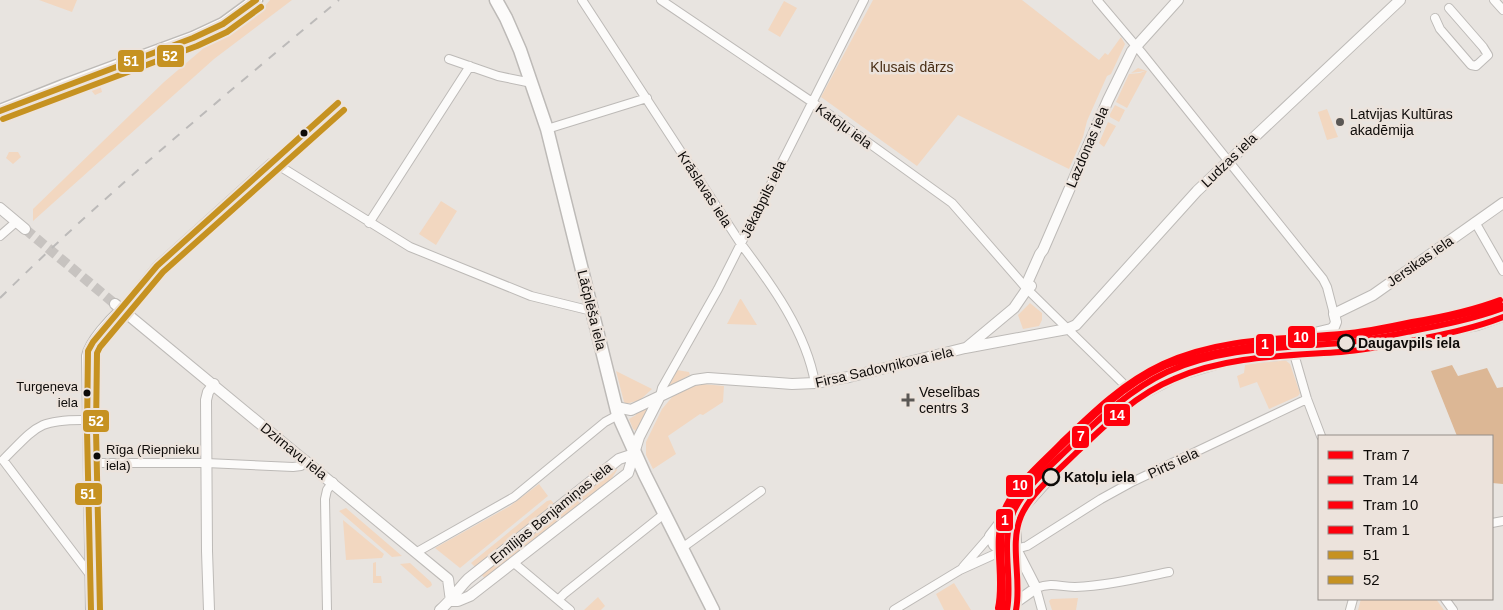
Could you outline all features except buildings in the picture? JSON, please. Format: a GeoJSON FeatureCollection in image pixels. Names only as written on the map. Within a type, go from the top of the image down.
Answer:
{"type":"FeatureCollection","features":[{"type":"Feature","properties":{"kind":"highway"},"geometry":{"type":"LineString","coordinates":[[0,110],[211,31],[256,0]]}},
{"type":"Feature","properties":{"kind":"highway","name":"Lāčplēša iela"},"geometry":{"type":"LineString","coordinates":[[497,0],[514,35],[547,129],[617,411],[634,454],[713,610]]}},
{"type":"Feature","properties":{"kind":"street","name":"Krāslavas iela"},"geometry":{"type":"LineString","coordinates":[[582,0],[793,323],[809,357],[815,383]]}},
{"type":"Feature","properties":{"kind":"street","name":"Katoļu iela"},"geometry":{"type":"LineString","coordinates":[[662,0],[812,102],[952,203],[1027,289],[1137,397]]}},
{"type":"Feature","properties":{"kind":"street","name":"Jēkabpils iela"},"geometry":{"type":"LineString","coordinates":[[660,396],[662,388],[693,335],[741,244],[864,0]]}},
{"type":"Feature","properties":{"kind":"street"},"geometry":{"type":"LineString","coordinates":[[960,570],[1041,472],[1103,410],[1141,381],[1205,355],[1321,332],[1334,327],[1336,322],[1327,287],[1323,279],[1097,0]]}},
{"type":"Feature","properties":{"kind":"street","name":"Lazdonas iela"},"geometry":{"type":"LineString","coordinates":[[1027,289],[1028,281],[1108,100],[1136,46],[1178,0]]}},
{"type":"Feature","properties":{"kind":"street","name":"Ludzas iela"},"geometry":{"type":"LineString","coordinates":[[1067,329],[1081,321],[1175,214],[1228,161],[1400,0]]}},
{"type":"Feature","properties":{"kind":"street"},"geometry":{"type":"LineString","coordinates":[[1494,0],[1503,10]]}},
{"type":"Feature","properties":{"kind":"street"},"geometry":{"type":"LineString","coordinates":[[1435,18],[1443,33],[1471,65],[1476,66],[1488,55],[1448,8]]}},
{"type":"Feature","properties":{"kind":"street"},"geometry":{"type":"LineString","coordinates":[[449,59],[498,76],[532,83]]}},
{"type":"Feature","properties":{"kind":"street"},"geometry":{"type":"LineString","coordinates":[[369,223],[470,66]]}},
{"type":"Feature","properties":{"kind":"street"},"geometry":{"type":"LineString","coordinates":[[547,129],[647,98]]}},
{"type":"Feature","properties":{"kind":"street"},"geometry":{"type":"LineString","coordinates":[[91,610],[88,350],[118,306],[157,266],[271,163],[281,167],[410,247],[530,296],[592,311]]}},
{"type":"Feature","properties":{"kind":"street","name":"Jersikas iela"},"geometry":{"type":"LineString","coordinates":[[1334,314],[1373,295],[1503,203]]}},
{"type":"Feature","properties":{"kind":"street"},"geometry":{"type":"LineString","coordinates":[[0,208],[25,229]]}},
{"type":"Feature","properties":{"kind":"street"},"geometry":{"type":"LineString","coordinates":[[0,236],[16,222]]}},
{"type":"Feature","properties":{"kind":"street"},"geometry":{"type":"LineString","coordinates":[[1475,222],[1503,272]]}},
{"type":"Feature","properties":{"kind":"street","name":"Firsa Sadovņikova iela"},"geometry":{"type":"LineString","coordinates":[[965,348],[1014,308],[1027,289]]}},
{"type":"Feature","properties":{"kind":"street","name":"Dzirnavu iela"},"geometry":{"type":"LineString","coordinates":[[118,306],[418,552],[448,579],[450,606]]}},
{"type":"Feature","properties":{"kind":"street"},"geometry":{"type":"LineString","coordinates":[[1010,339],[1002,336],[999,332],[1002,324],[1014,308]]}},
{"type":"Feature","properties":{"kind":"street"},"geometry":{"type":"LineString","coordinates":[[1042,610],[1036,588],[1016,549],[1016,525],[1020,511],[1097,429],[1137,397],[1179,375],[1242,358],[1360,348],[1477,325],[1503,316]]}},
{"type":"Feature","properties":{"kind":"street","name":"Firsa Sadovņikova iela"},"geometry":{"type":"LineString","coordinates":[[617,411],[631,410],[684,383],[708,378],[784,384],[815,383],[849,377],[965,348],[1067,329]]}},
{"type":"Feature","properties":{"kind":"street"},"geometry":{"type":"LineString","coordinates":[[1287,339],[1294,354],[1307,399],[1321,435]]}},
{"type":"Feature","properties":{"kind":"street"},"geometry":{"type":"LineString","coordinates":[[209,610],[206,400],[208,392],[214,384]]}},
{"type":"Feature","properties":{"kind":"street"},"geometry":{"type":"LineString","coordinates":[[634,454],[639,437],[660,396]]}},
{"type":"Feature","properties":{"kind":"street","name":"Pirts iela"},"geometry":{"type":"LineString","coordinates":[[1016,549],[1027,546],[1130,483],[1307,399]]}},
{"type":"Feature","properties":{"kind":"street"},"geometry":{"type":"LineString","coordinates":[[418,552],[519,494],[617,411]]}},
{"type":"Feature","properties":{"kind":"street"},"geometry":{"type":"LineString","coordinates":[[88,420],[61,420],[43,424],[32,430],[3,460],[91,576]]}},
{"type":"Feature","properties":{"kind":"street","name":"Emīlijas Benjamiņas iela"},"geometry":{"type":"LineString","coordinates":[[440,610],[470,596],[628,473],[634,454]]}},
{"type":"Feature","properties":{"kind":"street","name":"Emīlijas Benjamiņas iela"},"geometry":{"type":"LineString","coordinates":[[450,606],[458,589],[468,579],[619,459],[634,454]]}},
{"type":"Feature","properties":{"kind":"street"},"geometry":{"type":"LineString","coordinates":[[88,463],[293,467],[300,466],[306,460]]}},
{"type":"Feature","properties":{"kind":"street"},"geometry":{"type":"LineString","coordinates":[[327,610],[325,498],[327,490],[333,482]]}},
{"type":"Feature","properties":{"kind":"street"},"geometry":{"type":"LineString","coordinates":[[682,548],[761,490]]}},
{"type":"Feature","properties":{"kind":"street"},"geometry":{"type":"LineString","coordinates":[[559,600],[565,593],[664,514]]}},
{"type":"Feature","properties":{"kind":"street"},"geometry":{"type":"LineString","coordinates":[[990,536],[994,545],[1002,551]]}},
{"type":"Feature","properties":{"kind":"street"},"geometry":{"type":"LineString","coordinates":[[894,610],[960,570],[1002,551],[1016,549]]}},
{"type":"Feature","properties":{"kind":"street"},"geometry":{"type":"LineString","coordinates":[[514,563],[570,610]]}},
{"type":"Feature","properties":{"kind":"street"},"geometry":{"type":"LineString","coordinates":[[1006,610],[1036,588],[1057,584],[1074,587],[1130,580],[1169,572]]}},
{"type":"Feature","properties":{"kind":"green space"},"geometry":{"type":"Polygon","coordinates":[[[39,0],[77,0],[72,12],[39,0]]]}},
{"type":"Feature","properties":{"kind":"green space"},"geometry":{"type":"Polygon","coordinates":[[[270,0],[292,0],[214,59],[33,221],[33,209],[164,82],[212,41],[265,6],[270,0]]]}},
{"type":"Feature","properties":{"kind":"green space","name":"Klusais dārzs"},"geometry":{"type":"Polygon","coordinates":[[[873,0],[1022,0],[1099,60],[1105,53],[1108,55],[1121,37],[1125,44],[1111,74],[1107,76],[1069,169],[958,115],[917,166],[821,97],[873,0]]]}},
{"type":"Feature","properties":{"kind":"green space"},"geometry":{"type":"Polygon","coordinates":[[[784,1],[797,8],[780,37],[768,30],[784,1]]]}},
{"type":"Feature","properties":{"kind":"green space"},"geometry":{"type":"Polygon","coordinates":[[[1138,68],[1147,71],[1127,108],[1116,102],[1129,74],[1145,71],[1131,73],[1138,68]]]}},
{"type":"Feature","properties":{"kind":"green space"},"geometry":{"type":"Polygon","coordinates":[[[94,81],[100,84],[102,92],[95,95],[86,84],[94,81]]]}},
{"type":"Feature","properties":{"kind":"green space"},"geometry":{"type":"Polygon","coordinates":[[[1115,105],[1125,110],[1119,122],[1110,117],[1115,105]]]}},
{"type":"Feature","properties":{"kind":"green space"},"geometry":{"type":"Polygon","coordinates":[[[1327,109],[1338,137],[1327,140],[1318,112],[1327,109]]]}},
{"type":"Feature","properties":{"kind":"green space"},"geometry":{"type":"Polygon","coordinates":[[[1108,122],[1116,126],[1104,147],[1099,143],[1108,122]]]}},
{"type":"Feature","properties":{"kind":"green space"},"geometry":{"type":"Polygon","coordinates":[[[9,152],[18,152],[21,157],[13,164],[6,158],[9,152]]]}},
{"type":"Feature","properties":{"kind":"green space"},"geometry":{"type":"Polygon","coordinates":[[[441,201],[457,211],[436,245],[419,234],[441,201]]]}},
{"type":"Feature","properties":{"kind":"green space"},"geometry":{"type":"Polygon","coordinates":[[[741,299],[757,325],[727,324],[741,299]]]}},
{"type":"Feature","properties":{"kind":"green space"},"geometry":{"type":"Polygon","coordinates":[[[1030,303],[1042,313],[1042,320],[1039,326],[1023,329],[1018,315],[1030,303]]]}},
{"type":"Feature","properties":{"kind":"green space"},"geometry":{"type":"Polygon","coordinates":[[[1284,359],[1290,364],[1300,393],[1298,396],[1269,409],[1257,382],[1240,388],[1237,376],[1244,373],[1245,365],[1284,359]]]}},
{"type":"Feature","properties":{"kind":"green space"},"geometry":{"type":"Polygon","coordinates":[[[677,370],[689,372],[690,375],[669,386],[677,370]]]}},
{"type":"Feature","properties":{"kind":"green space"},"geometry":{"type":"Polygon","coordinates":[[[616,371],[652,389],[640,400],[626,404],[616,371]]]}},
{"type":"Feature","properties":{"kind":"green space"},"geometry":{"type":"Polygon","coordinates":[[[703,384],[724,386],[723,402],[703,415],[700,414],[668,436],[676,454],[653,469],[646,455],[646,442],[662,409],[673,396],[692,386],[703,384]]]}},
{"type":"Feature","properties":{"kind":"green space"},"geometry":{"type":"Polygon","coordinates":[[[650,406],[636,431],[633,429],[629,419],[636,415],[635,413],[650,406]]]}},
{"type":"Feature","properties":{"kind":"green space"},"geometry":{"type":"Polygon","coordinates":[[[616,468],[617,470],[610,481],[486,580],[481,574],[616,468]]]}},
{"type":"Feature","properties":{"kind":"green space"},"geometry":{"type":"Polygon","coordinates":[[[539,484],[548,496],[460,568],[435,548],[510,506],[539,484]]]}},
{"type":"Feature","properties":{"kind":"green space"},"geometry":{"type":"Polygon","coordinates":[[[551,500],[555,505],[476,568],[471,563],[547,501],[551,500]]]}},
{"type":"Feature","properties":{"kind":"green space"},"geometry":{"type":"Polygon","coordinates":[[[346,508],[402,556],[392,557],[339,511],[346,508]]]}},
{"type":"Feature","properties":{"kind":"green space"},"geometry":{"type":"Polygon","coordinates":[[[343,520],[384,554],[382,558],[346,560],[343,520]]]}},
{"type":"Feature","properties":{"kind":"green space"},"geometry":{"type":"Polygon","coordinates":[[[1007,529],[1007,544],[999,544],[997,533],[1000,530],[1007,529]]]}},
{"type":"Feature","properties":{"kind":"green space"},"geometry":{"type":"Polygon","coordinates":[[[376,562],[376,576],[381,576],[382,583],[373,583],[373,563],[376,562]]]}},
{"type":"Feature","properties":{"kind":"green space"},"geometry":{"type":"Polygon","coordinates":[[[410,563],[431,582],[432,585],[430,587],[427,588],[400,564],[410,563]]]}},
{"type":"Feature","properties":{"kind":"green space"},"geometry":{"type":"Polygon","coordinates":[[[954,583],[971,610],[944,610],[936,594],[954,583]]]}},
{"type":"Feature","properties":{"kind":"green space"},"geometry":{"type":"Polygon","coordinates":[[[598,597],[605,606],[601,610],[584,610],[598,597]]]}},
{"type":"Feature","properties":{"kind":"green space"},"geometry":{"type":"Polygon","coordinates":[[[1078,598],[1076,610],[1052,610],[1049,601],[1051,599],[1078,598]]]}},
{"type":"Feature","properties":{"kind":"green space"},"geometry":{"type":"Polygon","coordinates":[[[1361,600],[1437,600],[1444,610],[1358,610],[1361,600]]]}},
{"type":"Feature","properties":{"kind":"shaded area"},"geometry":{"type":"Polygon","coordinates":[[[1452,365],[1458,376],[1487,368],[1497,388],[1503,387],[1503,484],[1493,483],[1493,435],[1457,435],[1431,371],[1452,365]]]}},
{"type":"Feature","properties":{"kind":"tunnel"},"geometry":{"type":"LineString","coordinates":[[25,229],[115,304]]}},
{"type":"Feature","properties":{"kind":"railway"},"geometry":{"type":"LineString","coordinates":[[0,298],[124,182],[339,0]]}},
{"type":"Feature","properties":{"kind":"tram line","name":"10"},"geometry":{"type":"LineString","coordinates":[[998,608],[1000,596],[999,535],[1004,511],[1014,492],[1097,409],[1149,371],[1184,355],[1228,344],[1368,331],[1456,313],[1500,300]]}},
{"type":"Feature","properties":{"kind":"tram line","name":"1"},"geometry":{"type":"LineString","coordinates":[[1002,609],[1002,532],[1013,501],[1034,474],[1082,426],[1135,383],[1173,363],[1233,349],[1370,333],[1460,316],[1500,304]]}},
{"type":"Feature","properties":{"kind":"tram line","name":"7"},"geometry":{"type":"LineString","coordinates":[[1007,610],[1009,586],[1007,536],[1013,513],[1024,494],[1094,424],[1117,404],[1154,379],[1188,364],[1230,353],[1368,340],[1458,321],[1503,308]]}},
{"type":"Feature","properties":{"kind":"tram line","name":"14"},"geometry":{"type":"LineString","coordinates":[[1016,610],[1018,587],[1016,538],[1021,516],[1026,507],[1046,482],[1111,420],[1135,401],[1160,385],[1194,371],[1235,361],[1360,350],[1426,338],[1503,317]]}},
{"type":"Feature","properties":{"kind":"transit line","name":"51"},"geometry":{"type":"LineString","coordinates":[[0,111],[193,38],[223,24],[256,0]]}},
{"type":"Feature","properties":{"kind":"transit line","name":"52"},"geometry":{"type":"LineString","coordinates":[[3,119],[197,46],[227,32],[261,7]]}},
{"type":"Feature","properties":{"kind":"transit line","name":"51"},"geometry":{"type":"LineString","coordinates":[[91,610],[87,430],[88,351],[93,342],[157,266],[338,103]]}},
{"type":"Feature","properties":{"kind":"transit line","name":"52"},"geometry":{"type":"LineString","coordinates":[[100,610],[96,430],[97,353],[163,272],[344,110]]}},
{"type":"Feature","properties":{"kind":"place","name":"Latvijas Kultūras akadēmija"},"geometry":{"type":"Point","coordinates":[1340,122]}},
{"type":"Feature","properties":{"kind":"place","name":"Daugavpils iela"},"geometry":{"type":"Point","coordinates":[1346,343]}},
{"type":"Feature","properties":{"kind":"place","name":"Turgeņeva iela"},"geometry":{"type":"Point","coordinates":[87,393]}},
{"type":"Feature","properties":{"kind":"place","name":"Veselības centrs 3"},"geometry":{"type":"Point","coordinates":[908,400]}},
{"type":"Feature","properties":{"kind":"place","name":"Rīga (Riepnieku iela)"},"geometry":{"type":"Point","coordinates":[97,456]}},
{"type":"Feature","properties":{"kind":"place","name":"Katoļu iela"},"geometry":{"type":"Point","coordinates":[1051,477]}}]}
